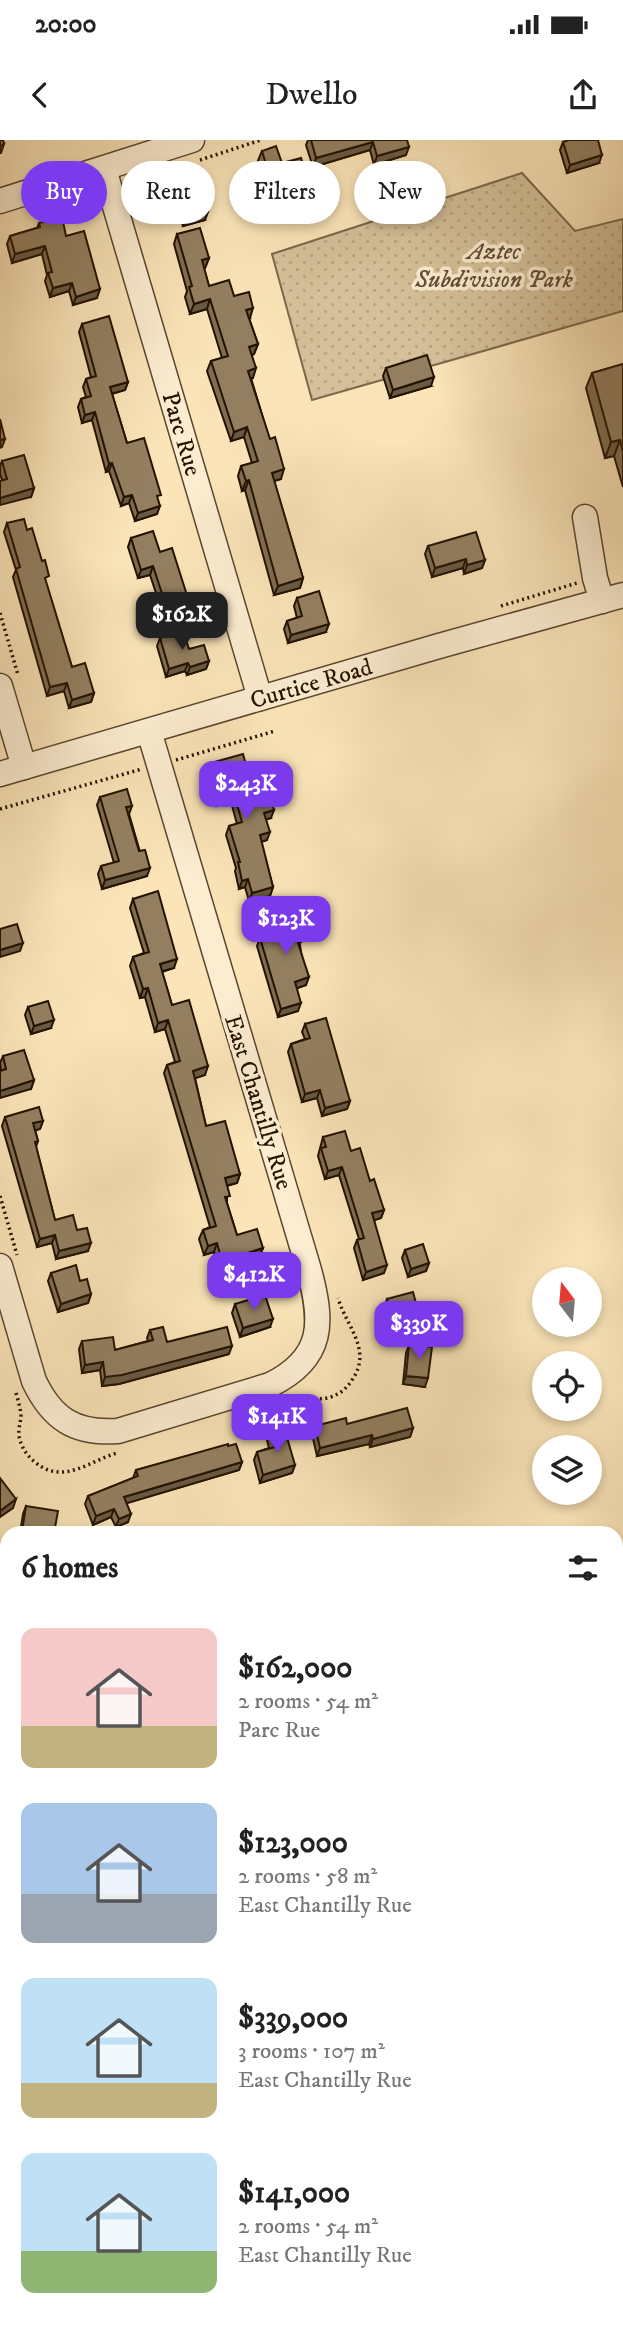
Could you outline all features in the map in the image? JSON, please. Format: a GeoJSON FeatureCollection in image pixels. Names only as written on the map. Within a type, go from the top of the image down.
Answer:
{"type":"FeatureCollection","features":[{"type":"Feature","properties":{"kind":"street"},"geometry":{"type":"LineString","coordinates":[[107,168],[192,140]]}},
{"type":"Feature","properties":{"kind":"street","name":"Parc Rue"},"geometry":{"type":"LineString","coordinates":[[107,179],[260,698]]}},
{"type":"Feature","properties":{"kind":"street"},"geometry":{"type":"LineString","coordinates":[[0,201],[21,195]]}},
{"type":"Feature","properties":{"kind":"street"},"geometry":{"type":"LineString","coordinates":[[585,517],[595,578],[613,598]]}},
{"type":"Feature","properties":{"kind":"street","name":"Curtice Road"},"geometry":{"type":"LineString","coordinates":[[0,774],[613,598]]}},
{"type":"Feature","properties":{"kind":"street"},"geometry":{"type":"LineString","coordinates":[[0,687],[24,767]]}},
{"type":"Feature","properties":{"kind":"street","name":"East Chantilly Rue"},"geometry":{"type":"LineString","coordinates":[[10,1264],[34,1381],[49,1408],[60,1418],[82,1428],[100,1432],[118,1431],[270,1385],[297,1367],[314,1341],[319,1317],[318,1304],[149,731]]}},
{"type":"Feature","properties":{"kind":"path"},"geometry":{"type":"LineString","coordinates":[[0,1196],[10,1264]]}},
{"type":"Feature","properties":{"kind":"path"},"geometry":{"type":"LineString","coordinates":[[281,1404],[300,1399],[328,1398],[346,1388],[355,1377],[361,1351],[344,1317],[335,1290]]}},
{"type":"Feature","properties":{"kind":"path"},"geometry":{"type":"LineString","coordinates":[[14,1387],[20,1409],[20,1441],[26,1453],[40,1467],[53,1472],[76,1471],[102,1457],[121,1451]]}},
{"type":"Feature","properties":{"kind":"green space","name":"Aztec Subdivision Park"},"geometry":{"type":"Polygon","coordinates":[[[522,173],[575,231],[623,219],[623,311],[312,400],[272,254],[365,224],[446,224],[446,198],[522,173]]]}},
{"type":"Feature","properties":{"kind":"building"},"geometry":{"type":"Polygon","coordinates":[[[311,140],[407,140],[409,147],[377,156],[373,142],[316,158],[311,140]]]}},
{"type":"Feature","properties":{"kind":"building"},"geometry":{"type":"Polygon","coordinates":[[[598,140],[602,155],[570,165],[563,142],[598,140]]]}},
{"type":"Feature","properties":{"kind":"building"},"geometry":{"type":"Polygon","coordinates":[[[276,146],[281,161],[265,161],[262,151],[276,146]]]}},
{"type":"Feature","properties":{"kind":"building"},"geometry":{"type":"Polygon","coordinates":[[[39,224],[63,224],[66,236],[84,231],[100,289],[76,297],[72,283],[53,288],[48,273],[52,272],[45,246],[15,254],[10,236],[40,227],[39,224]]]}},
{"type":"Feature","properties":{"kind":"building"},"geometry":{"type":"Polygon","coordinates":[[[200,228],[209,258],[202,260],[209,286],[229,280],[234,296],[249,292],[253,308],[246,310],[258,344],[249,347],[256,368],[248,371],[270,439],[275,437],[284,469],[272,473],[303,578],[278,586],[249,480],[246,481],[241,466],[258,461],[247,427],[234,432],[211,361],[228,356],[210,299],[194,304],[189,287],[192,286],[177,234],[200,228]]]}},
{"type":"Feature","properties":{"kind":"building"},"geometry":{"type":"Polygon","coordinates":[[[109,316],[128,382],[110,387],[127,443],[144,438],[161,495],[157,496],[160,506],[138,513],[132,495],[124,497],[112,463],[109,464],[95,412],[85,415],[81,399],[91,396],[86,379],[96,376],[82,324],[109,316]]]}},
{"type":"Feature","properties":{"kind":"building"},"geometry":{"type":"Polygon","coordinates":[[[427,355],[434,377],[393,390],[386,368],[427,355]]]}},
{"type":"Feature","properties":{"kind":"building"},"geometry":{"type":"Polygon","coordinates":[[[623,364],[623,452],[620,440],[611,442],[592,373],[623,364]]]}},
{"type":"Feature","properties":{"kind":"building"},"geometry":{"type":"Polygon","coordinates":[[[0,419],[5,439],[0,440],[0,419]]]}},
{"type":"Feature","properties":{"kind":"building"},"geometry":{"type":"Polygon","coordinates":[[[24,455],[34,488],[0,498],[0,481],[7,479],[2,461],[24,455]]]}},
{"type":"Feature","properties":{"kind":"building"},"geometry":{"type":"Polygon","coordinates":[[[24,519],[27,530],[32,528],[42,561],[45,560],[49,576],[45,578],[72,667],[85,663],[94,693],[72,700],[67,683],[50,687],[16,569],[20,567],[7,523],[24,519]]]}},
{"type":"Feature","properties":{"kind":"building"},"geometry":{"type":"Polygon","coordinates":[[[153,531],[160,552],[172,548],[191,608],[169,615],[153,566],[141,570],[131,538],[153,531]]]}},
{"type":"Feature","properties":{"kind":"building"},"geometry":{"type":"Polygon","coordinates":[[[476,532],[485,560],[467,565],[466,559],[435,568],[428,546],[476,532]]]}},
{"type":"Feature","properties":{"kind":"building"},"geometry":{"type":"Polygon","coordinates":[[[319,591],[329,624],[291,635],[287,621],[302,616],[297,598],[319,591]]]}},
{"type":"Feature","properties":{"kind":"building"},"geometry":{"type":"Polygon","coordinates":[[[183,631],[189,649],[204,645],[209,661],[190,667],[188,663],[169,669],[160,638],[183,631]]]}},
{"type":"Feature","properties":{"kind":"building"},"geometry":{"type":"Polygon","coordinates":[[[243,754],[256,801],[270,797],[274,810],[264,813],[270,832],[260,835],[273,887],[252,893],[248,879],[242,881],[240,862],[229,826],[242,822],[234,794],[220,798],[211,763],[243,754]]]}},
{"type":"Feature","properties":{"kind":"building"},"geometry":{"type":"Polygon","coordinates":[[[127,789],[132,806],[126,807],[139,851],[145,850],[150,868],[105,880],[101,866],[119,861],[100,797],[127,789]]]}},
{"type":"Feature","properties":{"kind":"building"},"geometry":{"type":"Polygon","coordinates":[[[158,891],[177,959],[160,964],[172,1005],[189,1000],[208,1066],[193,1071],[206,1126],[225,1121],[240,1174],[225,1178],[230,1196],[225,1197],[237,1235],[257,1229],[263,1248],[222,1261],[217,1243],[208,1246],[203,1230],[216,1226],[167,1065],[180,1061],[168,1020],[158,1023],[148,988],[143,989],[133,957],[149,952],[133,899],[158,891]]]}},
{"type":"Feature","properties":{"kind":"building"},"geometry":{"type":"Polygon","coordinates":[[[300,906],[305,922],[295,925],[309,977],[295,982],[301,1003],[281,1009],[260,938],[275,933],[270,915],[300,906]]]}},
{"type":"Feature","properties":{"kind":"building"},"geometry":{"type":"Polygon","coordinates":[[[17,924],[23,943],[0,950],[0,929],[17,924]]]}},
{"type":"Feature","properties":{"kind":"building"},"geometry":{"type":"Polygon","coordinates":[[[48,1001],[54,1020],[34,1026],[28,1007],[48,1001]]]}},
{"type":"Feature","properties":{"kind":"building"},"geometry":{"type":"Polygon","coordinates":[[[326,1018],[350,1101],[325,1108],[320,1090],[305,1094],[291,1044],[310,1038],[305,1024],[326,1018]]]}},
{"type":"Feature","properties":{"kind":"building"},"geometry":{"type":"Polygon","coordinates":[[[24,1050],[34,1080],[0,1091],[0,1071],[6,1069],[3,1056],[24,1050]]]}},
{"type":"Feature","properties":{"kind":"building"},"geometry":{"type":"Polygon","coordinates":[[[39,1107],[43,1121],[33,1123],[38,1141],[35,1142],[55,1220],[73,1215],[77,1230],[87,1228],[91,1243],[59,1251],[55,1235],[40,1239],[5,1117],[39,1107]]]}},
{"type":"Feature","properties":{"kind":"building"},"geometry":{"type":"Polygon","coordinates":[[[345,1131],[351,1151],[360,1148],[370,1181],[374,1179],[384,1210],[372,1213],[387,1265],[366,1272],[357,1240],[364,1238],[342,1167],[328,1171],[321,1148],[326,1147],[323,1137],[345,1131]]]}},
{"type":"Feature","properties":{"kind":"building"},"geometry":{"type":"Polygon","coordinates":[[[423,1244],[429,1263],[411,1269],[405,1250],[423,1244]]]}},
{"type":"Feature","properties":{"kind":"building"},"geometry":{"type":"Polygon","coordinates":[[[76,1265],[80,1281],[87,1279],[91,1294],[61,1304],[51,1273],[76,1265]]]}},
{"type":"Feature","properties":{"kind":"building"},"geometry":{"type":"Polygon","coordinates":[[[413,1292],[421,1322],[396,1329],[387,1299],[413,1292]]]}},
{"type":"Feature","properties":{"kind":"building"},"geometry":{"type":"Polygon","coordinates":[[[265,1295],[273,1319],[243,1328],[235,1304],[265,1295]]]}},
{"type":"Feature","properties":{"kind":"building"},"geometry":{"type":"Polygon","coordinates":[[[163,1327],[167,1342],[227,1327],[232,1346],[122,1375],[105,1377],[103,1362],[85,1365],[82,1341],[113,1337],[115,1350],[153,1340],[150,1330],[163,1327]]]}},
{"type":"Feature","properties":{"kind":"building"},"geometry":{"type":"Polygon","coordinates":[[[409,1345],[432,1347],[428,1378],[406,1376],[409,1345]]]}},
{"type":"Feature","properties":{"kind":"building"},"geometry":{"type":"Polygon","coordinates":[[[407,1408],[413,1428],[373,1439],[372,1435],[320,1448],[315,1426],[346,1418],[347,1424],[407,1408]]]}},
{"type":"Feature","properties":{"kind":"building"},"geometry":{"type":"Polygon","coordinates":[[[284,1427],[295,1465],[263,1475],[257,1452],[275,1447],[270,1432],[284,1427]]]}},
{"type":"Feature","properties":{"kind":"building"},"geometry":{"type":"Polygon","coordinates":[[[236,1444],[242,1462],[124,1497],[131,1514],[119,1519],[114,1509],[96,1516],[88,1496],[138,1476],[136,1470],[236,1444]]]}},
{"type":"Feature","properties":{"kind":"building"},"geometry":{"type":"Polygon","coordinates":[[[0,1478],[16,1499],[0,1511],[0,1478]]]}},
{"type":"Feature","properties":{"kind":"building"},"geometry":{"type":"Polygon","coordinates":[[[26,1506],[58,1511],[55,1526],[23,1526],[26,1506]]]}}]}
